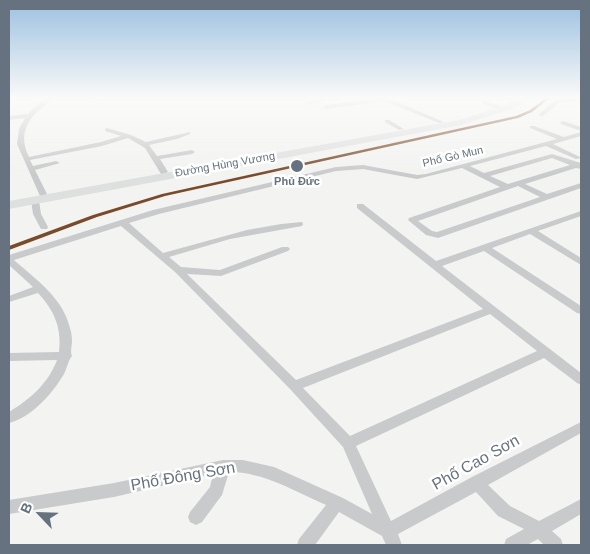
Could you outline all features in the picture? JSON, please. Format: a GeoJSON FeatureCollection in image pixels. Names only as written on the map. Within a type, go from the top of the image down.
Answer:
{"type":"FeatureCollection","features":[{"type":"Feature","properties":{"kind":"highway","name":"Đường Hùng Vương"},"geometry":{"type":"LineString","coordinates":[[9,206],[39,197],[164,172],[430,124]]}},
{"type":"Feature","properties":{"kind":"highway","name":"Đường Hùng Vương"},"geometry":{"type":"LineString","coordinates":[[9,200],[39,197],[451,124]]}},
{"type":"Feature","properties":{"kind":"street"},"geometry":{"type":"LineString","coordinates":[[27,124],[20,145],[32,168],[39,197],[37,214],[44,227]]}},
{"type":"Feature","properties":{"kind":"street"},"geometry":{"type":"LineString","coordinates":[[391,124],[401,129]]}},
{"type":"Feature","properties":{"kind":"street"},"geometry":{"type":"LineString","coordinates":[[566,124],[581,129]]}},
{"type":"Feature","properties":{"kind":"street"},"geometry":{"type":"LineString","coordinates":[[532,127],[564,139]]}},
{"type":"Feature","properties":{"kind":"street"},"geometry":{"type":"LineString","coordinates":[[107,130],[140,140],[146,144],[164,172]]}},
{"type":"Feature","properties":{"kind":"street"},"geometry":{"type":"LineString","coordinates":[[146,144],[176,138],[188,133]]}},
{"type":"Feature","properties":{"kind":"street","name":"Phố Gò Mun"},"geometry":{"type":"LineString","coordinates":[[9,259],[156,212],[349,166],[421,177],[465,167],[581,134]]}},
{"type":"Feature","properties":{"kind":"street"},"geometry":{"type":"LineString","coordinates":[[27,159],[102,144],[128,136]]}},
{"type":"Feature","properties":{"kind":"street"},"geometry":{"type":"LineString","coordinates":[[548,144],[580,164]]}},
{"type":"Feature","properties":{"kind":"street"},"geometry":{"type":"LineString","coordinates":[[156,158],[192,152]]}},
{"type":"Feature","properties":{"kind":"street"},"geometry":{"type":"LineString","coordinates":[[483,176],[552,156],[580,164]]}},
{"type":"Feature","properties":{"kind":"street"},"geometry":{"type":"LineString","coordinates":[[32,168],[56,163]]}},
{"type":"Feature","properties":{"kind":"street"},"geometry":{"type":"LineString","coordinates":[[580,164],[412,220],[429,233],[438,235],[581,186]]}},
{"type":"Feature","properties":{"kind":"street"},"geometry":{"type":"LineString","coordinates":[[465,167],[507,187]]}},
{"type":"Feature","properties":{"kind":"street"},"geometry":{"type":"LineString","coordinates":[[519,184],[547,197]]}},
{"type":"Feature","properties":{"kind":"street"},"geometry":{"type":"LineString","coordinates":[[360,206],[581,380]]}},
{"type":"Feature","properties":{"kind":"street"},"geometry":{"type":"LineString","coordinates":[[435,265],[579,216]]}},
{"type":"Feature","properties":{"kind":"street"},"geometry":{"type":"LineString","coordinates":[[122,222],[178,270],[348,443],[391,538]]}},
{"type":"Feature","properties":{"kind":"street"},"geometry":{"type":"LineString","coordinates":[[162,256],[247,232],[299,224]]}},
{"type":"Feature","properties":{"kind":"street"},"geometry":{"type":"LineString","coordinates":[[531,231],[581,262]]}},
{"type":"Feature","properties":{"kind":"street"},"geometry":{"type":"LineString","coordinates":[[486,248],[581,311]]}},
{"type":"Feature","properties":{"kind":"street"},"geometry":{"type":"LineString","coordinates":[[178,270],[221,273],[285,249]]}},
{"type":"Feature","properties":{"kind":"street"},"geometry":{"type":"LineString","coordinates":[[9,259],[55,306],[64,326],[66,356],[53,384],[24,411],[9,418]]}},
{"type":"Feature","properties":{"kind":"street"},"geometry":{"type":"LineString","coordinates":[[9,299],[38,289]]}},
{"type":"Feature","properties":{"kind":"street"},"geometry":{"type":"LineString","coordinates":[[294,386],[490,310]]}},
{"type":"Feature","properties":{"kind":"street"},"geometry":{"type":"LineString","coordinates":[[348,443],[546,352]]}},
{"type":"Feature","properties":{"kind":"street"},"geometry":{"type":"LineString","coordinates":[[9,357],[66,356]]}},
{"type":"Feature","properties":{"kind":"street","name":"Phố Cao Sơn"},"geometry":{"type":"LineString","coordinates":[[391,538],[477,482],[581,427]]}},
{"type":"Feature","properties":{"kind":"street"},"geometry":{"type":"LineString","coordinates":[[196,517],[217,490],[223,466]]}},
{"type":"Feature","properties":{"kind":"street","name":"Phố Đông Sơn"},"geometry":{"type":"LineString","coordinates":[[9,507],[114,490],[223,466],[243,466],[269,472],[337,503],[391,538]]}},
{"type":"Feature","properties":{"kind":"street"},"geometry":{"type":"LineString","coordinates":[[477,482],[504,511],[539,529],[555,545]]}},
{"type":"Feature","properties":{"kind":"street"},"geometry":{"type":"LineString","coordinates":[[306,545],[337,503]]}},
{"type":"Feature","properties":{"kind":"street"},"geometry":{"type":"LineString","coordinates":[[512,545],[581,506]]}},
{"type":"Feature","properties":{"kind":"transit line"},"geometry":{"type":"LineString","coordinates":[[9,248],[95,216],[164,195],[486,124]]}},
{"type":"Feature","properties":{"kind":"place","name":"Phủ Đức"},"geometry":{"type":"Point","coordinates":[297,166]}}]}
